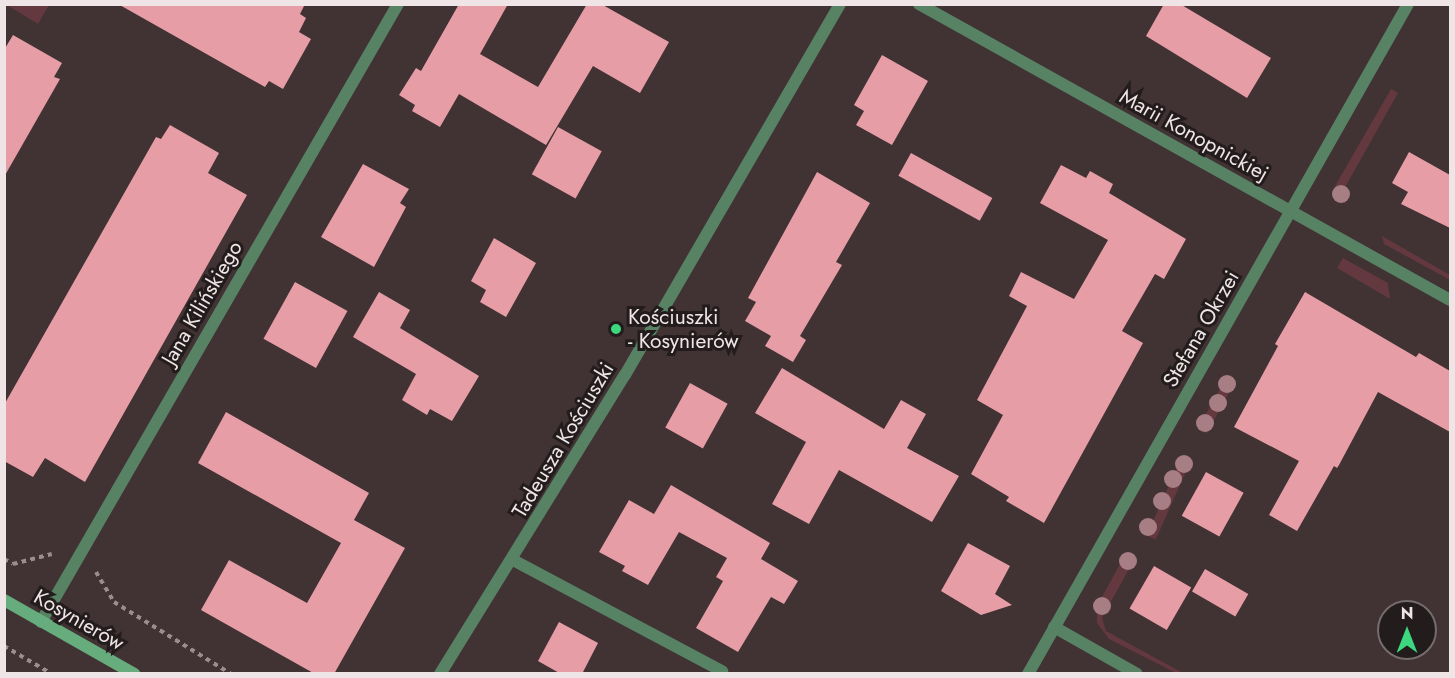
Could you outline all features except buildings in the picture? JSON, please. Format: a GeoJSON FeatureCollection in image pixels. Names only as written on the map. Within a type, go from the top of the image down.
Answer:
{"type":"FeatureCollection","features":[{"type":"Feature","properties":{"kind":"main road","name":"Kosynierów"},"geometry":{"type":"LineString","coordinates":[[4,600],[134,674]]}},
{"type":"Feature","properties":{"kind":"street","name":"Jana Kilińskiego"},"geometry":{"type":"LineString","coordinates":[[41,622],[398,4]]}},
{"type":"Feature","properties":{"kind":"street","name":"Tadeusza Kościuszki"},"geometry":{"type":"LineString","coordinates":[[440,674],[626,375],[840,4]]}},
{"type":"Feature","properties":{"kind":"street","name":"Marii Konopnickiej"},"geometry":{"type":"LineString","coordinates":[[919,4],[1450,300]]}},
{"type":"Feature","properties":{"kind":"street","name":"Stefana Okrzei"},"geometry":{"type":"LineString","coordinates":[[1028,674],[1408,4]]}},
{"type":"Feature","properties":{"kind":"street"},"geometry":{"type":"LineString","coordinates":[[513,560],[722,671]]}},
{"type":"Feature","properties":{"kind":"street"},"geometry":{"type":"LineString","coordinates":[[1054,627],[1137,674]]}},
{"type":"Feature","properties":{"kind":"path"},"geometry":{"type":"LineString","coordinates":[[4,559],[13,564],[62,552]]}},
{"type":"Feature","properties":{"kind":"path"},"geometry":{"type":"LineString","coordinates":[[94,568],[114,602],[231,674]]}},
{"type":"Feature","properties":{"kind":"path"},"geometry":{"type":"LineString","coordinates":[[4,646],[52,674]]}},
{"type":"Feature","properties":{"kind":"shaded area"},"geometry":{"type":"Polygon","coordinates":[[[5,4],[49,4],[49,5],[38,24],[5,4]]]}},
{"type":"Feature","properties":{"kind":"shaded area"},"geometry":{"type":"Polygon","coordinates":[[[1391,89],[1398,93],[1343,191],[1346,204],[1339,200],[1335,186],[1391,89]]]}},
{"type":"Feature","properties":{"kind":"shaded area"},"geometry":{"type":"Polygon","coordinates":[[[1382,236],[1450,275],[1450,280],[1384,244],[1382,236]]]}},
{"type":"Feature","properties":{"kind":"shaded area"},"geometry":{"type":"Polygon","coordinates":[[[1343,258],[1388,283],[1390,299],[1337,268],[1343,258]]]}},
{"type":"Feature","properties":{"kind":"shaded area"},"geometry":{"type":"Polygon","coordinates":[[[1227,376],[1236,381],[1207,433],[1198,428],[1227,376]]]}},
{"type":"Feature","properties":{"kind":"shaded area"},"geometry":{"type":"Polygon","coordinates":[[[1182,456],[1191,460],[1156,540],[1147,535],[1182,456]]]}},
{"type":"Feature","properties":{"kind":"shaded area"},"geometry":{"type":"Polygon","coordinates":[[[1126,553],[1135,558],[1102,618],[1106,631],[1183,673],[1176,673],[1109,639],[1097,623],[1097,606],[1126,553]]]}},
{"type":"Feature","properties":{"kind":"place","name":"Kościuszki - Kosynierów"},"geometry":{"type":"Point","coordinates":[616,329]}}]}
